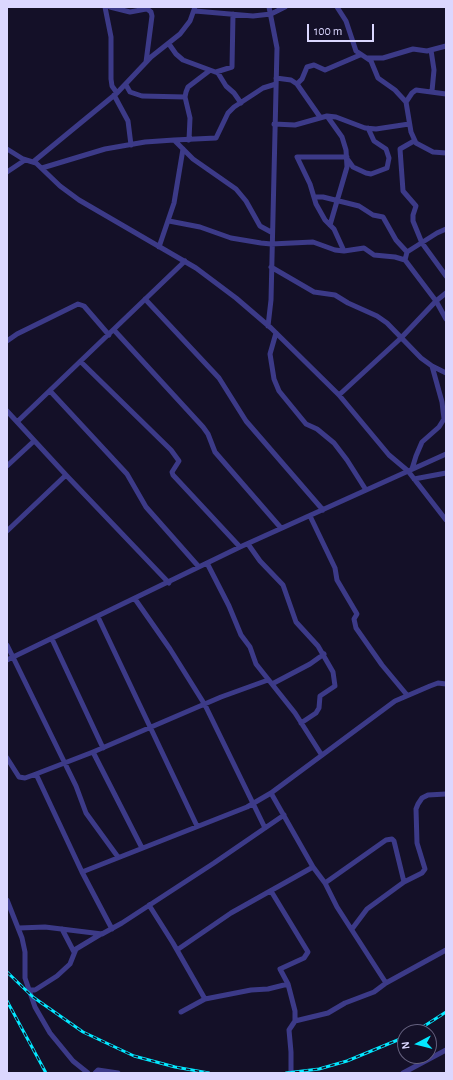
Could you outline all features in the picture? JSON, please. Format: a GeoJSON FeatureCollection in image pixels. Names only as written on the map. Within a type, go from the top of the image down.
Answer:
{"type":"FeatureCollection","features":[{"type":"Feature","properties":{"kind":"street"},"geometry":{"type":"LineString","coordinates":[[105,7],[111,37],[112,86],[128,121],[131,145]]}},
{"type":"Feature","properties":{"kind":"street"},"geometry":{"type":"LineString","coordinates":[[110,7],[130,12],[145,8],[151,12],[152,16],[146,62]]}},
{"type":"Feature","properties":{"kind":"street"},"geometry":{"type":"LineString","coordinates":[[268,326],[271,300],[270,267],[277,48],[269,7]]}},
{"type":"Feature","properties":{"kind":"street"},"geometry":{"type":"LineString","coordinates":[[33,162],[126,85],[146,62],[180,34],[195,9],[253,16],[270,14],[285,7]]}},
{"type":"Feature","properties":{"kind":"street"},"geometry":{"type":"LineString","coordinates":[[337,7],[346,21],[356,51],[367,58],[383,58],[413,50],[431,50],[446,46]]}},
{"type":"Feature","properties":{"kind":"street"},"geometry":{"type":"LineString","coordinates":[[169,44],[179,58],[209,71],[216,72],[229,69],[232,66],[233,14]]}},
{"type":"Feature","properties":{"kind":"street"},"geometry":{"type":"LineString","coordinates":[[431,50],[434,70],[432,91]]}},
{"type":"Feature","properties":{"kind":"street"},"geometry":{"type":"LineString","coordinates":[[297,84],[302,79],[304,70],[310,66],[325,70],[360,54]]}},
{"type":"Feature","properties":{"kind":"street"},"geometry":{"type":"LineString","coordinates":[[367,58],[378,78],[395,90],[406,102],[409,124],[414,141],[433,152],[446,153]]}},
{"type":"Feature","properties":{"kind":"street"},"geometry":{"type":"LineString","coordinates":[[190,140],[189,111],[185,97],[188,87],[209,71]]}},
{"type":"Feature","properties":{"kind":"street"},"geometry":{"type":"LineString","coordinates":[[216,72],[241,102]]}},
{"type":"Feature","properties":{"kind":"street"},"geometry":{"type":"LineString","coordinates":[[42,168],[105,149],[174,140],[213,139],[218,137],[228,113],[241,102],[276,81],[291,80],[297,84],[320,118]]}},
{"type":"Feature","properties":{"kind":"street"},"geometry":{"type":"LineString","coordinates":[[126,85],[130,92],[142,96],[185,97]]}},
{"type":"Feature","properties":{"kind":"street"},"geometry":{"type":"LineString","coordinates":[[406,102],[416,90],[446,94]]}},
{"type":"Feature","properties":{"kind":"street"},"geometry":{"type":"LineString","coordinates":[[274,124],[295,125],[327,116],[336,117],[354,125],[368,128],[409,124]]}},
{"type":"Feature","properties":{"kind":"street"},"geometry":{"type":"LineString","coordinates":[[327,116],[342,137],[347,158],[354,167],[371,174],[387,168],[389,158],[386,149],[374,141],[368,128]]}},
{"type":"Feature","properties":{"kind":"street"},"geometry":{"type":"LineString","coordinates":[[174,140],[193,159],[236,189],[246,201],[260,226],[271,232]]}},
{"type":"Feature","properties":{"kind":"street"},"geometry":{"type":"LineString","coordinates":[[414,141],[400,149],[400,170],[403,191],[416,206],[413,221],[422,243],[446,276]]}},
{"type":"Feature","properties":{"kind":"street"},"geometry":{"type":"LineString","coordinates":[[7,149],[42,168],[60,186],[79,200],[185,261],[209,277],[268,326],[339,395],[389,454],[410,470],[414,479],[446,520]]}},
{"type":"Feature","properties":{"kind":"street"},"geometry":{"type":"LineString","coordinates":[[159,247],[169,221],[183,149]]}},
{"type":"Feature","properties":{"kind":"street"},"geometry":{"type":"LineString","coordinates":[[344,251],[339,239],[318,208],[307,177],[297,157],[347,158]]}},
{"type":"Feature","properties":{"kind":"street"},"geometry":{"type":"LineString","coordinates":[[330,225],[347,158]]}},
{"type":"Feature","properties":{"kind":"street"},"geometry":{"type":"LineString","coordinates":[[7,172],[25,160]]}},
{"type":"Feature","properties":{"kind":"street"},"geometry":{"type":"LineString","coordinates":[[314,197],[323,197],[361,207],[373,215],[384,218],[396,240],[407,252]]}},
{"type":"Feature","properties":{"kind":"street"},"geometry":{"type":"LineString","coordinates":[[169,221],[200,227],[231,238],[271,244],[313,242],[335,250],[344,251],[364,248],[374,255],[395,257],[405,260],[436,301],[446,319]]}},
{"type":"Feature","properties":{"kind":"street"},"geometry":{"type":"LineString","coordinates":[[405,260],[407,252],[437,232],[446,229]]}},
{"type":"Feature","properties":{"kind":"street"},"geometry":{"type":"LineString","coordinates":[[17,422],[51,392],[185,261]]}},
{"type":"Feature","properties":{"kind":"street"},"geometry":{"type":"LineString","coordinates":[[270,267],[314,292],[335,295],[348,303],[377,316],[387,323],[432,366],[446,373]]}},
{"type":"Feature","properties":{"kind":"street"},"geometry":{"type":"LineString","coordinates":[[339,395],[401,338],[436,301],[446,293]]}},
{"type":"Feature","properties":{"kind":"street"},"geometry":{"type":"LineString","coordinates":[[145,300],[219,378],[246,421],[324,510]]}},
{"type":"Feature","properties":{"kind":"street"},"geometry":{"type":"LineString","coordinates":[[7,341],[23,331],[78,304],[84,306],[109,335]]}},
{"type":"Feature","properties":{"kind":"street"},"geometry":{"type":"LineString","coordinates":[[114,330],[203,427],[208,434],[215,452],[281,528]]}},
{"type":"Feature","properties":{"kind":"street"},"geometry":{"type":"LineString","coordinates":[[276,333],[270,358],[274,379],[279,391],[306,424],[317,429],[334,443],[366,490]]}},
{"type":"Feature","properties":{"kind":"street"},"geometry":{"type":"LineString","coordinates":[[81,362],[171,450],[179,461],[172,472],[173,475],[240,547]]}},
{"type":"Feature","properties":{"kind":"street"},"geometry":{"type":"LineString","coordinates":[[410,470],[422,442],[439,427],[444,419],[442,402],[432,366]]}},
{"type":"Feature","properties":{"kind":"street"},"geometry":{"type":"LineString","coordinates":[[51,392],[127,474],[146,507],[199,567]]}},
{"type":"Feature","properties":{"kind":"street"},"geometry":{"type":"LineString","coordinates":[[7,411],[169,582]]}},
{"type":"Feature","properties":{"kind":"street"},"geometry":{"type":"LineString","coordinates":[[7,466],[34,441]]}},
{"type":"Feature","properties":{"kind":"street"},"geometry":{"type":"LineString","coordinates":[[7,660],[240,547],[446,454]]}},
{"type":"Feature","properties":{"kind":"street"},"geometry":{"type":"LineString","coordinates":[[414,479],[446,474]]}},
{"type":"Feature","properties":{"kind":"street"},"geometry":{"type":"LineString","coordinates":[[7,531],[66,475]]}},
{"type":"Feature","properties":{"kind":"street"},"geometry":{"type":"LineString","coordinates":[[310,516],[335,568],[337,580],[357,614],[354,619],[356,628],[382,665],[407,695]]}},
{"type":"Feature","properties":{"kind":"street"},"geometry":{"type":"LineString","coordinates":[[248,544],[260,561],[283,584],[296,622],[324,654],[333,672],[334,686],[320,696],[319,708],[316,713],[301,723]]}},
{"type":"Feature","properties":{"kind":"street"},"geometry":{"type":"LineString","coordinates":[[207,563],[229,606],[241,635],[250,647],[256,664],[301,723],[321,754]]}},
{"type":"Feature","properties":{"kind":"street"},"geometry":{"type":"LineString","coordinates":[[135,599],[170,649],[205,705],[265,828]]}},
{"type":"Feature","properties":{"kind":"street"},"geometry":{"type":"LineString","coordinates":[[98,617],[197,826]]}},
{"type":"Feature","properties":{"kind":"street"},"geometry":{"type":"LineString","coordinates":[[52,639],[103,748]]}},
{"type":"Feature","properties":{"kind":"street"},"geometry":{"type":"LineString","coordinates":[[7,645],[64,762],[89,818],[118,857]]}},
{"type":"Feature","properties":{"kind":"street"},"geometry":{"type":"LineString","coordinates":[[7,758],[19,777],[25,778],[103,748],[221,697],[270,682],[310,664],[324,654]]}},
{"type":"Feature","properties":{"kind":"street"},"geometry":{"type":"LineString","coordinates":[[82,872],[254,803],[271,793],[321,754],[395,701],[438,683],[446,684]]}},
{"type":"Feature","properties":{"kind":"street"},"geometry":{"type":"LineString","coordinates":[[93,752],[142,848]]}},
{"type":"Feature","properties":{"kind":"street"},"geometry":{"type":"LineString","coordinates":[[36,774],[82,872],[112,929]]}},
{"type":"Feature","properties":{"kind":"street"},"geometry":{"type":"LineString","coordinates":[[271,793],[313,867],[325,883],[337,907],[386,983]]}},
{"type":"Feature","properties":{"kind":"street"},"geometry":{"type":"LineString","coordinates":[[352,929],[367,909],[404,882],[422,873],[425,869],[417,843],[416,810],[422,798],[428,794],[446,794]]}},
{"type":"Feature","properties":{"kind":"street"},"geometry":{"type":"LineString","coordinates":[[29,990],[35,990],[60,973],[70,964],[74,952],[149,905],[284,815]]}},
{"type":"Feature","properties":{"kind":"street"},"geometry":{"type":"LineString","coordinates":[[325,883],[386,840],[392,839],[394,841],[404,882]]}},
{"type":"Feature","properties":{"kind":"street"},"geometry":{"type":"LineString","coordinates":[[177,950],[231,913],[252,903],[313,867]]}},
{"type":"Feature","properties":{"kind":"street"},"geometry":{"type":"LineString","coordinates":[[271,891],[308,952],[304,958],[280,969],[288,984],[295,1011],[295,1021],[289,1030],[291,1073]]}},
{"type":"Feature","properties":{"kind":"street"},"geometry":{"type":"LineString","coordinates":[[7,900],[19,928],[25,949],[24,967],[29,990],[35,1007],[50,1033],[69,1056],[88,1073]]}},
{"type":"Feature","properties":{"kind":"street"},"geometry":{"type":"LineString","coordinates":[[149,905],[205,999]]}},
{"type":"Feature","properties":{"kind":"street"},"geometry":{"type":"LineString","coordinates":[[19,928],[45,927],[102,934]]}},
{"type":"Feature","properties":{"kind":"street"},"geometry":{"type":"LineString","coordinates":[[62,929],[74,952]]}},
{"type":"Feature","properties":{"kind":"street"},"geometry":{"type":"LineString","coordinates":[[295,1021],[328,1013],[345,1003],[374,992],[386,983],[446,950]]}},
{"type":"Feature","properties":{"kind":"street"},"geometry":{"type":"LineString","coordinates":[[182,1012],[205,999],[251,990],[268,989],[288,984]]}},
{"type":"Feature","properties":{"kind":"street"},"geometry":{"type":"LineString","coordinates":[[403,1073],[424,1060],[446,1050]]}},
{"type":"Feature","properties":{"kind":"street"},"geometry":{"type":"LineString","coordinates":[[83,1069],[118,1073]]}},
{"type":"Feature","properties":{"kind":"railway"},"geometry":{"type":"LineString","coordinates":[[7,972],[33,997],[83,1032],[134,1056],[175,1067],[209,1073]]}},
{"type":"Feature","properties":{"kind":"railway"},"geometry":{"type":"LineString","coordinates":[[7,1001],[46,1073]]}},
{"type":"Feature","properties":{"kind":"railway"},"geometry":{"type":"LineString","coordinates":[[427,1024],[446,1012]]}},
{"type":"Feature","properties":{"kind":"railway"},"geometry":{"type":"LineString","coordinates":[[286,1073],[319,1069],[347,1061],[397,1040]]}}]}
